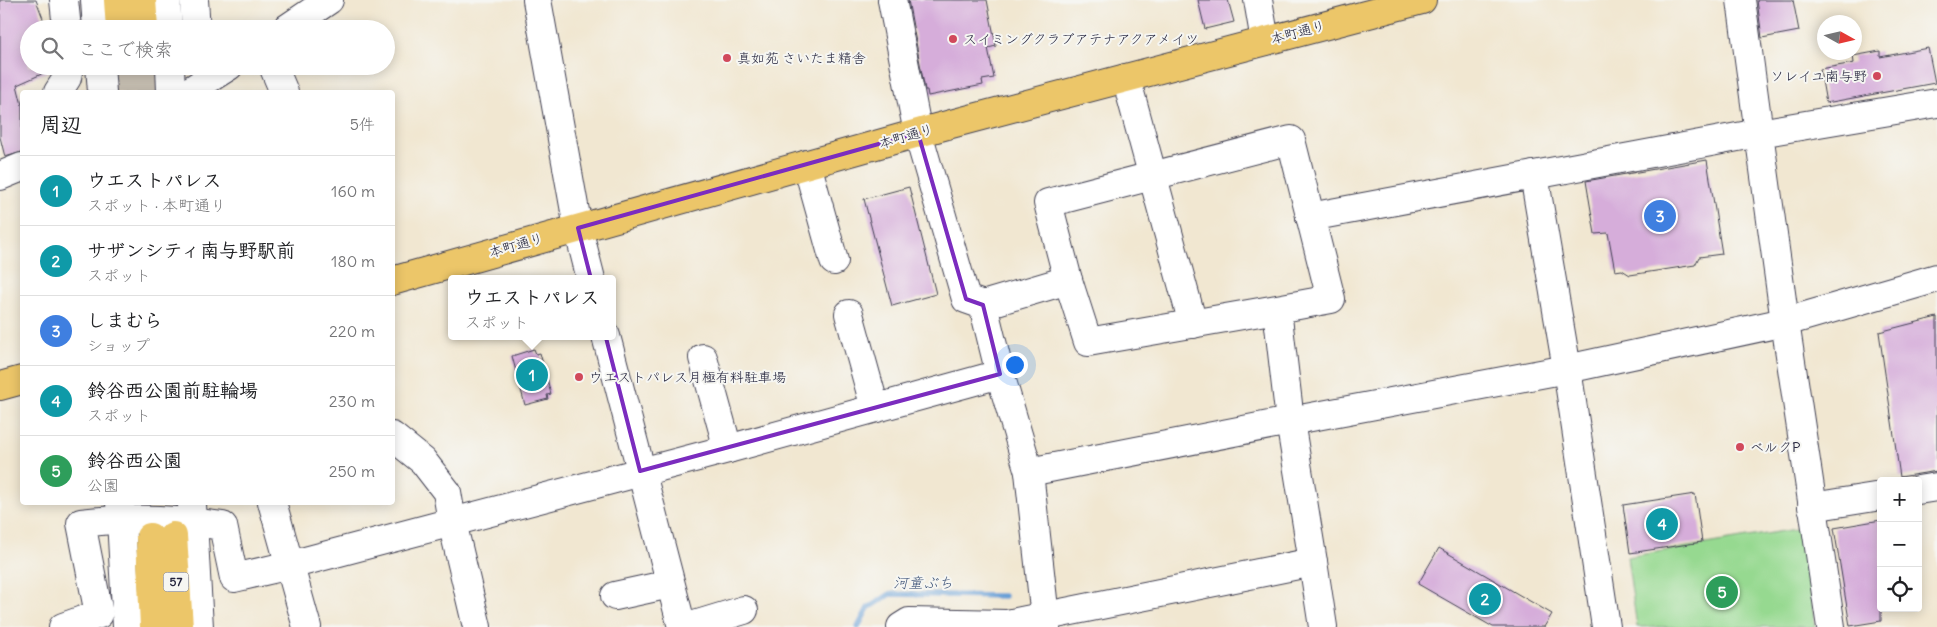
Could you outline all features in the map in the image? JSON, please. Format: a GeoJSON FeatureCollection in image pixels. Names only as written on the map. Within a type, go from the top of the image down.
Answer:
{"type":"FeatureCollection","features":[{"type":"Feature","properties":{"kind":"main road"},"geometry":{"type":"LineString","coordinates":[[118,0],[119,20]]}},
{"type":"Feature","properties":{"kind":"main road"},"geometry":{"type":"LineString","coordinates":[[142,0],[143,20]]}},
{"type":"Feature","properties":{"kind":"main road","name":"本町通り"},"geometry":{"type":"LineString","coordinates":[[395,280],[918,133],[1422,0]]}},
{"type":"Feature","properties":{"kind":"main road"},"geometry":{"type":"LineString","coordinates":[[0,386],[20,381]]}},
{"type":"Feature","properties":{"kind":"main road","name":"57"},"geometry":{"type":"LineString","coordinates":[[154,627],[177,524]]}},
{"type":"Feature","properties":{"kind":"main road","name":"57"},"geometry":{"type":"LineString","coordinates":[[177,524],[179,627]]}},
{"type":"Feature","properties":{"kind":"street"},"geometry":{"type":"LineString","coordinates":[[64,0],[66,20]]}},
{"type":"Feature","properties":{"kind":"street"},"geometry":{"type":"LineString","coordinates":[[95,0],[96,20]]}},
{"type":"Feature","properties":{"kind":"street"},"geometry":{"type":"LineString","coordinates":[[166,0],[167,20]]}},
{"type":"Feature","properties":{"kind":"street"},"geometry":{"type":"LineString","coordinates":[[194,0],[195,20]]}},
{"type":"Feature","properties":{"kind":"street"},"geometry":{"type":"LineString","coordinates":[[299,20],[329,0]]}},
{"type":"Feature","properties":{"kind":"street"},"geometry":{"type":"LineString","coordinates":[[538,0],[578,228],[590,275]]}},
{"type":"Feature","properties":{"kind":"street"},"geometry":{"type":"LineString","coordinates":[[892,0],[918,133],[966,299],[983,305],[1068,280]]}},
{"type":"Feature","properties":{"kind":"street"},"geometry":{"type":"LineString","coordinates":[[1258,0],[1265,41]]}},
{"type":"Feature","properties":{"kind":"street"},"geometry":{"type":"LineString","coordinates":[[1741,0],[1785,322],[1831,627]]}},
{"type":"Feature","properties":{"kind":"street"},"geometry":{"type":"LineString","coordinates":[[59,90],[68,75]]}},
{"type":"Feature","properties":{"kind":"street"},"geometry":{"type":"LineString","coordinates":[[101,75],[102,90]]}},
{"type":"Feature","properties":{"kind":"street"},"geometry":{"type":"LineString","coordinates":[[170,75],[171,90]]}},
{"type":"Feature","properties":{"kind":"street"},"geometry":{"type":"LineString","coordinates":[[191,90],[215,75]]}},
{"type":"Feature","properties":{"kind":"street"},"geometry":{"type":"LineString","coordinates":[[277,75],[283,90]]}},
{"type":"Feature","properties":{"kind":"street"},"geometry":{"type":"LineString","coordinates":[[1126,78],[1193,324]]}},
{"type":"Feature","properties":{"kind":"street"},"geometry":{"type":"LineString","coordinates":[[1310,217],[1759,133],[1937,102]]}},
{"type":"Feature","properties":{"kind":"street"},"geometry":{"type":"LineString","coordinates":[[1291,140],[1310,217],[1331,299],[1088,342],[1068,280],[1048,203],[1291,140]]}},
{"type":"Feature","properties":{"kind":"street"},"geometry":{"type":"LineString","coordinates":[[807,164],[834,261]]}},
{"type":"Feature","properties":{"kind":"street"},"geometry":{"type":"LineString","coordinates":[[1534,175],[1567,368],[1606,627]]}},
{"type":"Feature","properties":{"kind":"street"},"geometry":{"type":"LineString","coordinates":[[1029,472],[1567,368],[1785,322],[1937,278]]}},
{"type":"Feature","properties":{"kind":"street"},"geometry":{"type":"LineString","coordinates":[[983,305],[1000,374],[1029,472],[1045,622]]}},
{"type":"Feature","properties":{"kind":"street"},"geometry":{"type":"LineString","coordinates":[[1277,309],[1290,421],[1323,627]]}},
{"type":"Feature","properties":{"kind":"street"},"geometry":{"type":"LineString","coordinates":[[848,314],[874,408]]}},
{"type":"Feature","properties":{"kind":"street"},"geometry":{"type":"LineString","coordinates":[[607,340],[682,627]]}},
{"type":"Feature","properties":{"kind":"street"},"geometry":{"type":"LineString","coordinates":[[703,358],[728,449]]}},
{"type":"Feature","properties":{"kind":"street"},"geometry":{"type":"LineString","coordinates":[[63,627],[99,614],[81,523],[120,511],[177,524],[223,526],[234,578],[290,565],[728,449],[1000,374]]}},
{"type":"Feature","properties":{"kind":"street"},"geometry":{"type":"LineString","coordinates":[[395,438],[423,461],[447,492],[452,522],[477,627]]}},
{"type":"Feature","properties":{"kind":"street"},"geometry":{"type":"LineString","coordinates":[[1922,489],[1937,487]]}},
{"type":"Feature","properties":{"kind":"street"},"geometry":{"type":"LineString","coordinates":[[1812,507],[1877,497]]}},
{"type":"Feature","properties":{"kind":"street"},"geometry":{"type":"LineString","coordinates":[[273,505],[307,627]]}},
{"type":"Feature","properties":{"kind":"street"},"geometry":{"type":"LineString","coordinates":[[120,511],[127,627]]}},
{"type":"Feature","properties":{"kind":"street"},"geometry":{"type":"LineString","coordinates":[[177,524],[199,627]]}},
{"type":"Feature","properties":{"kind":"street"},"geometry":{"type":"LineString","coordinates":[[901,627],[909,622],[1007,624],[1045,622],[1313,562]]}},
{"type":"Feature","properties":{"kind":"street"},"geometry":{"type":"LineString","coordinates":[[615,596],[670,584]]}},
{"type":"Feature","properties":{"kind":"street"},"geometry":{"type":"LineString","coordinates":[[688,627],[744,610]]}},
{"type":"Feature","properties":{"kind":"highlighted area"},"geometry":{"type":"Polygon","coordinates":[[[918,133],[966,299],[983,305],[1000,374],[640,471],[578,228],[918,133]]]}},
{"type":"Feature","properties":{"kind":"green space"},"geometry":{"type":"Polygon","coordinates":[[[1802,528],[1815,627],[1637,627],[1627,557],[1802,528]]]}},
{"type":"Feature","properties":{"kind":"building"},"geometry":{"type":"Polygon","coordinates":[[[0,0],[36,0],[44,20],[20,20],[20,75],[40,75],[17,85],[20,97],[20,153],[5,157],[0,137],[0,0]]]}},
{"type":"Feature","properties":{"kind":"building"},"geometry":{"type":"Polygon","coordinates":[[[908,0],[987,0],[996,46],[988,48],[994,78],[982,80],[983,85],[928,96],[927,90],[925,90],[908,0]]]}},
{"type":"Feature","properties":{"kind":"building"},"geometry":{"type":"Polygon","coordinates":[[[1198,0],[1228,0],[1234,22],[1205,29],[1198,0]]]}},
{"type":"Feature","properties":{"kind":"building"},"geometry":{"type":"Polygon","coordinates":[[[1757,0],[1793,0],[1799,31],[1762,38],[1757,0]]]}},
{"type":"Feature","properties":{"kind":"building","name":"ソレイユ南与野"},"geometry":{"type":"Polygon","coordinates":[[[1928,48],[1935,83],[1826,103],[1820,69],[1854,63],[1854,60],[1862,60],[1862,54],[1880,51],[1880,57],[1928,48]]]}},
{"type":"Feature","properties":{"kind":"building"},"geometry":{"type":"Polygon","coordinates":[[[1707,160],[1722,254],[1699,257],[1695,265],[1630,275],[1622,270],[1615,271],[1608,233],[1595,234],[1586,181],[1707,160]]]}},
{"type":"Feature","properties":{"kind":"building"},"geometry":{"type":"Polygon","coordinates":[[[909,187],[936,294],[892,306],[864,199],[909,187]]]}},
{"type":"Feature","properties":{"kind":"building"},"geometry":{"type":"Polygon","coordinates":[[[1937,317],[1937,471],[1900,477],[1879,332],[1937,317]]]}},
{"type":"Feature","properties":{"kind":"building"},"geometry":{"type":"Polygon","coordinates":[[[534,349],[536,354],[540,353],[551,394],[547,395],[548,399],[525,405],[512,356],[534,349]]]}},
{"type":"Feature","properties":{"kind":"building"},"geometry":{"type":"Polygon","coordinates":[[[1695,494],[1702,542],[1630,553],[1623,505],[1695,494]]]}},
{"type":"Feature","properties":{"kind":"building"},"geometry":{"type":"Polygon","coordinates":[[[1877,521],[1877,612],[1881,612],[1881,621],[1850,626],[1834,528],[1877,521]]]}},
{"type":"Feature","properties":{"kind":"building"},"geometry":{"type":"Polygon","coordinates":[[[1439,548],[1552,614],[1544,627],[1493,627],[1418,584],[1439,548]]]}},
{"type":"Feature","properties":{"kind":"waterway","name":"河童ぶち"},"geometry":{"type":"LineString","coordinates":[[858,627],[868,608],[890,594],[1004,596]]}},
{"type":"Feature","properties":{"kind":"tunnel"},"geometry":{"type":"LineString","coordinates":[[124,75],[125,90]]}},
{"type":"Feature","properties":{"kind":"tunnel"},"geometry":{"type":"LineString","coordinates":[[148,75],[149,90]]}},
{"type":"Feature","properties":{"kind":"place","name":"スイミングクラブアテナアクアメイツ"},"geometry":{"type":"Point","coordinates":[953,39]}},
{"type":"Feature","properties":{"kind":"place","name":"真如苑 さいたま精舎"},"geometry":{"type":"Point","coordinates":[727,58]}},
{"type":"Feature","properties":{"kind":"place","name":"ソレイユ南与野"},"geometry":{"type":"Point","coordinates":[1877,76]}},
{"type":"Feature","properties":{"kind":"place","name":"しまむら"},"geometry":{"type":"Point","coordinates":[1660,216]}},
{"type":"Feature","properties":{"kind":"place","name":"ウエストパレス"},"geometry":{"type":"Point","coordinates":[532,375]}},
{"type":"Feature","properties":{"kind":"place","name":"ウエストパレス月極有料駐車場"},"geometry":{"type":"Point","coordinates":[579,377]}},
{"type":"Feature","properties":{"kind":"place","name":"ベルクP"},"geometry":{"type":"Point","coordinates":[1740,447]}},
{"type":"Feature","properties":{"kind":"place","name":"鈴谷西公園前駐輪場"},"geometry":{"type":"Point","coordinates":[1662,524]}},
{"type":"Feature","properties":{"kind":"place","name":"鈴谷西公園"},"geometry":{"type":"Point","coordinates":[1722,592]}},
{"type":"Feature","properties":{"kind":"place","name":"サザンシティ南与野駅前"},"geometry":{"type":"Point","coordinates":[1485,599]}}]}
